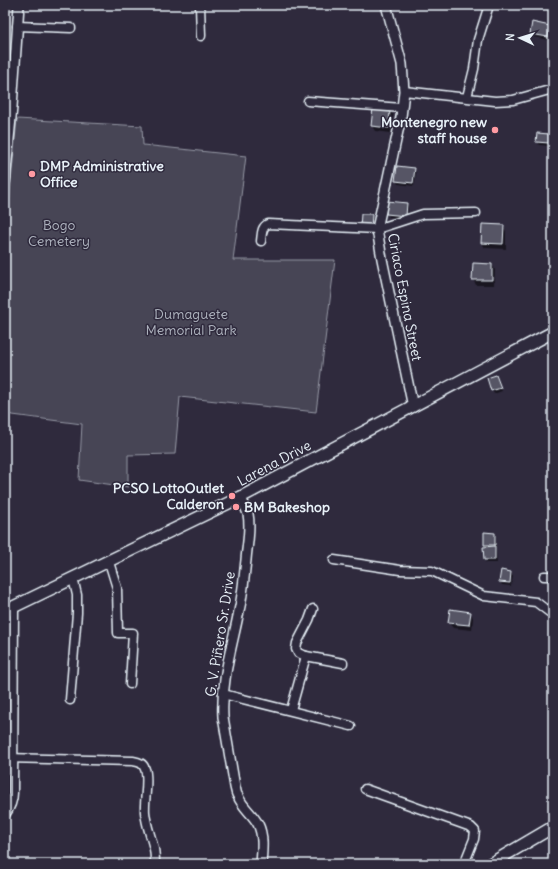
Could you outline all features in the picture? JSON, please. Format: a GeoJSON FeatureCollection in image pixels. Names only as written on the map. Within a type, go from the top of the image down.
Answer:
{"type":"FeatureCollection","features":[{"type":"Feature","properties":{"kind":"main road","name":"Larena Drive"},"geometry":{"type":"LineString","coordinates":[[10,609],[241,497],[553,332]]}},
{"type":"Feature","properties":{"kind":"main road"},"geometry":{"type":"LineString","coordinates":[[490,864],[553,827]]}},
{"type":"Feature","properties":{"kind":"street"},"geometry":{"type":"LineString","coordinates":[[5,181],[8,106],[18,5]]}},
{"type":"Feature","properties":{"kind":"street"},"geometry":{"type":"LineString","coordinates":[[200,5],[202,36]]}},
{"type":"Feature","properties":{"kind":"street","name":"Ciriaco Espina Street"},"geometry":{"type":"LineString","coordinates":[[386,5],[402,64],[404,91],[401,117],[377,229],[413,407]]}},
{"type":"Feature","properties":{"kind":"street"},"geometry":{"type":"LineString","coordinates":[[467,97],[474,69],[478,40],[489,5]]}},
{"type":"Feature","properties":{"kind":"street"},"geometry":{"type":"LineString","coordinates":[[17,26],[71,28]]}},
{"type":"Feature","properties":{"kind":"street"},"geometry":{"type":"LineString","coordinates":[[404,91],[483,100],[513,100],[553,89]]}},
{"type":"Feature","properties":{"kind":"street"},"geometry":{"type":"LineString","coordinates":[[308,101],[402,108]]}},
{"type":"Feature","properties":{"kind":"street"},"geometry":{"type":"LineString","coordinates":[[261,241],[262,229],[268,224],[377,229],[423,214],[476,212]]}},
{"type":"Feature","properties":{"kind":"street","name":"G. V. Piñero Sr. Drive"},"geometry":{"type":"LineString","coordinates":[[241,497],[248,515],[248,534],[241,601],[229,655],[223,694],[223,717],[232,776],[238,796],[258,824],[261,833],[261,864]]}},
{"type":"Feature","properties":{"kind":"street"},"geometry":{"type":"LineString","coordinates":[[334,560],[400,570],[432,571],[484,596],[536,602],[553,615]]}},
{"type":"Feature","properties":{"kind":"street"},"geometry":{"type":"LineString","coordinates":[[109,562],[117,588],[118,632],[133,633],[130,684]]}},
{"type":"Feature","properties":{"kind":"street"},"geometry":{"type":"LineString","coordinates":[[544,576],[553,576]]}},
{"type":"Feature","properties":{"kind":"street"},"geometry":{"type":"LineString","coordinates":[[70,700],[77,613],[73,578]]}},
{"type":"Feature","properties":{"kind":"street"},"geometry":{"type":"LineString","coordinates":[[5,815],[11,807],[13,801],[14,757],[10,609]]}},
{"type":"Feature","properties":{"kind":"street"},"geometry":{"type":"LineString","coordinates":[[313,609],[297,643],[296,649],[298,653],[306,656],[343,662]]}},
{"type":"Feature","properties":{"kind":"street"},"geometry":{"type":"LineString","coordinates":[[291,710],[306,656]]}},
{"type":"Feature","properties":{"kind":"street"},"geometry":{"type":"LineString","coordinates":[[223,694],[351,726]]}},
{"type":"Feature","properties":{"kind":"street"},"geometry":{"type":"LineString","coordinates":[[5,758],[14,757],[138,761],[146,769],[145,814],[154,849],[155,864]]}},
{"type":"Feature","properties":{"kind":"street"},"geometry":{"type":"LineString","coordinates":[[365,789],[471,826],[475,831],[474,839],[464,864]]}},
{"type":"Feature","properties":{"kind":"green space","name":"Dumaguete Memorial Park"},"geometry":{"type":"Polygon","coordinates":[[[17,119],[142,126],[143,145],[246,156],[233,260],[335,260],[316,412],[180,397],[175,454],[128,455],[128,487],[79,480],[82,424],[5,414],[5,249],[17,119]]]}},
{"type":"Feature","properties":{"kind":"building"},"geometry":{"type":"Polygon","coordinates":[[[532,22],[550,26],[548,37],[530,34],[532,22]]]}},
{"type":"Feature","properties":{"kind":"building"},"geometry":{"type":"Polygon","coordinates":[[[373,108],[390,109],[389,128],[371,126],[373,108]]]}},
{"type":"Feature","properties":{"kind":"building"},"geometry":{"type":"Polygon","coordinates":[[[537,133],[549,134],[549,143],[536,142],[537,133]]]}},
{"type":"Feature","properties":{"kind":"building"},"geometry":{"type":"Polygon","coordinates":[[[397,166],[415,168],[413,183],[395,181],[397,166]]]}},
{"type":"Feature","properties":{"kind":"building"},"geometry":{"type":"Polygon","coordinates":[[[387,201],[407,203],[406,216],[386,214],[387,201]]]}},
{"type":"Feature","properties":{"kind":"building"},"geometry":{"type":"Polygon","coordinates":[[[361,214],[372,214],[371,228],[360,227],[361,214]]]}},
{"type":"Feature","properties":{"kind":"building"},"geometry":{"type":"Polygon","coordinates":[[[482,224],[504,225],[503,244],[481,243],[482,224]]]}},
{"type":"Feature","properties":{"kind":"building"},"geometry":{"type":"Polygon","coordinates":[[[473,263],[492,264],[492,280],[472,280],[473,263]]]}},
{"type":"Feature","properties":{"kind":"building"},"geometry":{"type":"Polygon","coordinates":[[[496,375],[501,388],[491,391],[487,378],[496,375]]]}},
{"type":"Feature","properties":{"kind":"building"},"geometry":{"type":"Polygon","coordinates":[[[484,532],[495,533],[495,545],[484,545],[484,532]]]}},
{"type":"Feature","properties":{"kind":"building"},"geometry":{"type":"Polygon","coordinates":[[[495,546],[495,560],[484,560],[483,547],[495,546]]]}},
{"type":"Feature","properties":{"kind":"building"},"geometry":{"type":"Polygon","coordinates":[[[501,570],[511,572],[510,583],[499,582],[501,570]]]}},
{"type":"Feature","properties":{"kind":"building"},"geometry":{"type":"Polygon","coordinates":[[[450,609],[471,612],[469,625],[448,623],[450,609]]]}},
{"type":"Feature","properties":{"kind":"place","name":"Montenegro new staff house"},"geometry":{"type":"Point","coordinates":[495,130]}},
{"type":"Feature","properties":{"kind":"place","name":"DMP Administrative Office"},"geometry":{"type":"Point","coordinates":[32,174]}},
{"type":"Feature","properties":{"kind":"place","name":"PCSO LottoOutlet Calderon"},"geometry":{"type":"Point","coordinates":[232,496]}},
{"type":"Feature","properties":{"kind":"place","name":"BM Bakeshop"},"geometry":{"type":"Point","coordinates":[236,507]}},
{"type":"Feature","properties":{"kind":"park label","name":"Bogo Cemetery"},"geometry":{"type":"Point","coordinates":[59,234]}}]}
